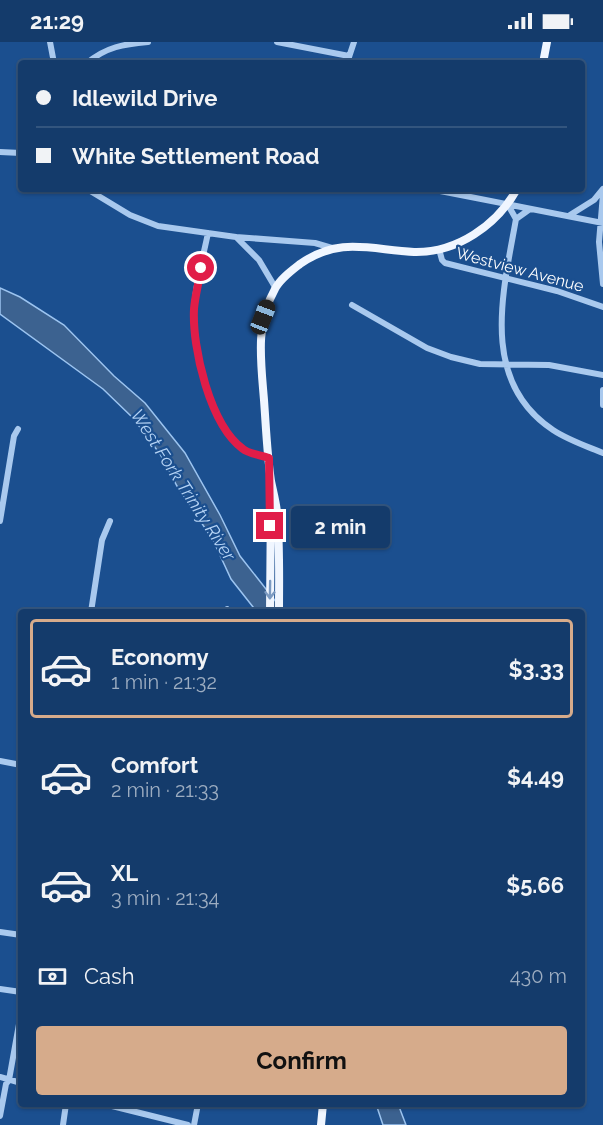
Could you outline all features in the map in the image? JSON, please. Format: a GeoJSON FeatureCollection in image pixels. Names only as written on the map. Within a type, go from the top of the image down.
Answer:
{"type":"FeatureCollection","features":[{"type":"Feature","properties":{"kind":"main road"},"geometry":{"type":"LineString","coordinates":[[544,60],[547,42]]}},
{"type":"Feature","properties":{"kind":"main road"},"geometry":{"type":"LineString","coordinates":[[279,609],[277,511],[271,480],[260,355],[263,317],[276,287],[290,271],[312,256],[332,248],[360,246],[415,252],[439,249],[466,240],[489,224],[508,205],[515,192]]}},
{"type":"Feature","properties":{"kind":"main road"},"geometry":{"type":"LineString","coordinates":[[270,609],[271,480]]}},
{"type":"Feature","properties":{"kind":"main road"},"geometry":{"type":"LineString","coordinates":[[321,1125],[323,1107]]}},
{"type":"Feature","properties":{"kind":"street"},"geometry":{"type":"LineString","coordinates":[[50,42],[53,60]]}},
{"type":"Feature","properties":{"kind":"street"},"geometry":{"type":"LineString","coordinates":[[91,60],[107,49],[120,44],[148,42]]}},
{"type":"Feature","properties":{"kind":"street"},"geometry":{"type":"LineString","coordinates":[[277,42],[348,60],[354,42]]}},
{"type":"Feature","properties":{"kind":"street"},"geometry":{"type":"LineString","coordinates":[[0,152],[18,153]]}},
{"type":"Feature","properties":{"kind":"street"},"geometry":{"type":"LineString","coordinates":[[570,215],[594,200],[603,189]]}},
{"type":"Feature","properties":{"kind":"street"},"geometry":{"type":"LineString","coordinates":[[91,192],[110,205],[146,222],[163,227],[236,237],[315,243],[332,248]]}},
{"type":"Feature","properties":{"kind":"street"},"geometry":{"type":"LineString","coordinates":[[445,192],[570,215],[601,223]]}},
{"type":"Feature","properties":{"kind":"street"},"geometry":{"type":"LineString","coordinates":[[603,194],[599,259],[603,284]]}},
{"type":"Feature","properties":{"kind":"street"},"geometry":{"type":"LineString","coordinates":[[508,205],[516,219],[500,314],[500,333],[506,364],[513,384],[522,401],[540,421],[567,438],[603,453]]}},
{"type":"Feature","properties":{"kind":"street"},"geometry":{"type":"LineString","coordinates":[[516,219],[530,209]]}},
{"type":"Feature","properties":{"kind":"street"},"geometry":{"type":"LineString","coordinates":[[208,233],[194,310],[197,354],[207,392],[224,429],[244,450],[269,458]]}},
{"type":"Feature","properties":{"kind":"street"},"geometry":{"type":"LineString","coordinates":[[236,237],[259,260],[276,287]]}},
{"type":"Feature","properties":{"kind":"street","name":"Westview Avenue"},"geometry":{"type":"LineString","coordinates":[[439,249],[442,260],[446,263],[557,291],[603,307]]}},
{"type":"Feature","properties":{"kind":"street"},"geometry":{"type":"LineString","coordinates":[[352,305],[427,348],[451,357],[480,364],[549,365],[575,368],[603,375]]}},
{"type":"Feature","properties":{"kind":"street"},"geometry":{"type":"LineString","coordinates":[[603,390],[603,405]]}},
{"type":"Feature","properties":{"kind":"street"},"geometry":{"type":"LineString","coordinates":[[0,521],[14,436],[18,429]]}},
{"type":"Feature","properties":{"kind":"street"},"geometry":{"type":"LineString","coordinates":[[91,609],[102,540],[110,520]]}},
{"type":"Feature","properties":{"kind":"street"},"geometry":{"type":"LineString","coordinates":[[0,761],[18,764]]}},
{"type":"Feature","properties":{"kind":"street"},"geometry":{"type":"LineString","coordinates":[[0,932],[18,935]]}},
{"type":"Feature","properties":{"kind":"street"},"geometry":{"type":"LineString","coordinates":[[0,988],[18,991]]}},
{"type":"Feature","properties":{"kind":"street"},"geometry":{"type":"LineString","coordinates":[[0,1116],[18,1030]]}},
{"type":"Feature","properties":{"kind":"street"},"geometry":{"type":"LineString","coordinates":[[0,1077],[18,1082]]}},
{"type":"Feature","properties":{"kind":"street"},"geometry":{"type":"LineString","coordinates":[[63,1125],[66,1107]]}},
{"type":"Feature","properties":{"kind":"street"},"geometry":{"type":"LineString","coordinates":[[116,1107],[188,1125]]}},
{"type":"Feature","properties":{"kind":"street"},"geometry":{"type":"LineString","coordinates":[[194,1125],[197,1107]]}},
{"type":"Feature","properties":{"kind":"water","name":"West Fork Trinity River"},"geometry":{"type":"Polygon","coordinates":[[[0,288],[20,297],[64,325],[114,376],[145,403],[185,453],[240,556],[282,609],[255,609],[231,579],[213,540],[177,486],[160,454],[133,418],[103,389],[0,314],[0,288]]]}},
{"type":"Feature","properties":{"kind":"water"},"geometry":{"type":"Polygon","coordinates":[[[377,1107],[399,1107],[406,1125],[383,1125],[377,1107]]]}},
{"type":"Feature","properties":{"kind":"route"},"geometry":{"type":"LineString","coordinates":[[201,268],[194,310],[197,354],[207,392],[224,429],[244,450],[269,458],[270,526]]}}]}
